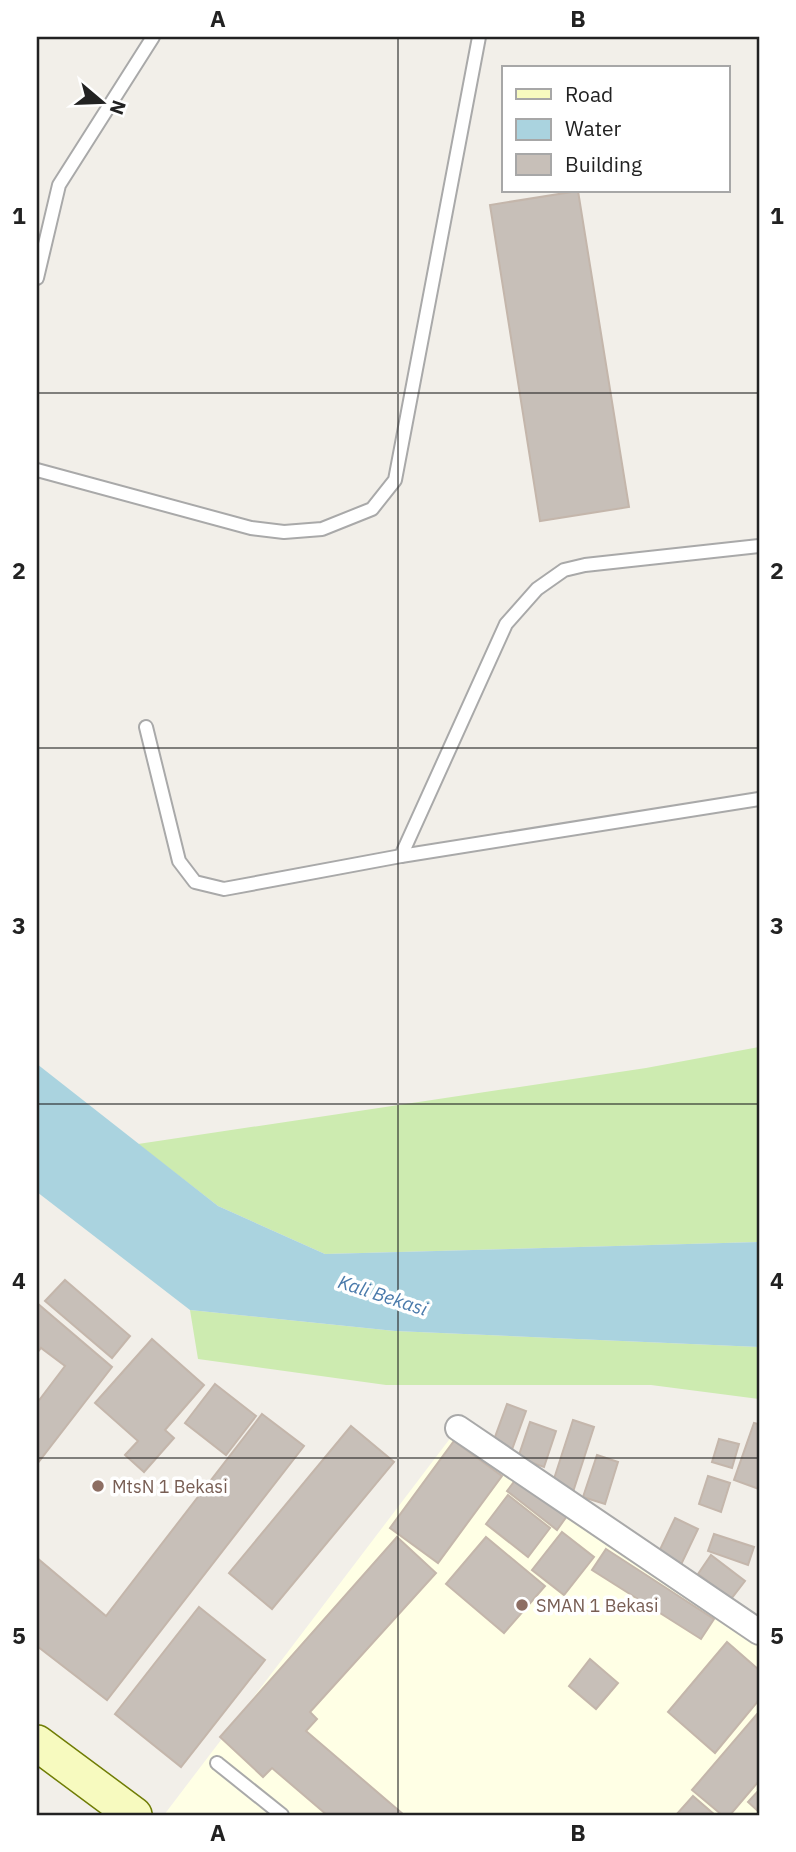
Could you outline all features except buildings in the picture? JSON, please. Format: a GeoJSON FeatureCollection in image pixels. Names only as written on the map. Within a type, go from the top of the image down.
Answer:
{"type":"FeatureCollection","features":[{"type":"Feature","properties":{"kind":"street"},"geometry":{"type":"LineString","coordinates":[[458,1428],[759,1632]]}},
{"type":"Feature","properties":{"kind":"street"},"geometry":{"type":"LineString","coordinates":[[37,1743],[127,1813]]}},
{"type":"Feature","properties":{"kind":"lane"},"geometry":{"type":"LineString","coordinates":[[37,278],[59,185],[153,37]]}},
{"type":"Feature","properties":{"kind":"lane"},"geometry":{"type":"LineString","coordinates":[[37,470],[251,528],[284,532],[321,529],[372,509],[395,480],[480,37]]}},
{"type":"Feature","properties":{"kind":"lane"},"geometry":{"type":"LineString","coordinates":[[401,856],[506,624],[537,589],[564,570],[585,565],[759,546]]}},
{"type":"Feature","properties":{"kind":"lane"},"geometry":{"type":"LineString","coordinates":[[146,727],[179,861],[195,882],[223,890],[401,856],[759,799]]}},
{"type":"Feature","properties":{"kind":"lane"},"geometry":{"type":"LineString","coordinates":[[217,1763],[282,1815]]}},
{"type":"Feature","properties":{"kind":"shaded area","name":"SMAN 1 Bekasi"},"geometry":{"type":"Polygon","coordinates":[[[458,1428],[759,1632],[759,1815],[164,1815],[458,1428]]]}},
{"type":"Feature","properties":{"kind":"green space"},"geometry":{"type":"Polygon","coordinates":[[[759,1047],[759,1242],[325,1254],[218,1206],[138,1144],[646,1068],[759,1047]]]}},
{"type":"Feature","properties":{"kind":"green space"},"geometry":{"type":"Polygon","coordinates":[[[190,1310],[395,1331],[759,1347],[759,1399],[651,1385],[386,1385],[198,1359],[190,1310]]]}},
{"type":"Feature","properties":{"kind":"water","name":"Kali Bekasi"},"geometry":{"type":"Polygon","coordinates":[[[37,1064],[218,1206],[325,1254],[759,1242],[759,1347],[395,1331],[190,1310],[37,1192],[37,1064]]]}},
{"type":"Feature","properties":{"kind":"place","name":"MtsN 1 Bekasi"},"geometry":{"type":"Point","coordinates":[98,1486]}},
{"type":"Feature","properties":{"kind":"place","name":"SMAN 1 Bekasi"},"geometry":{"type":"Point","coordinates":[522,1605]}}]}
